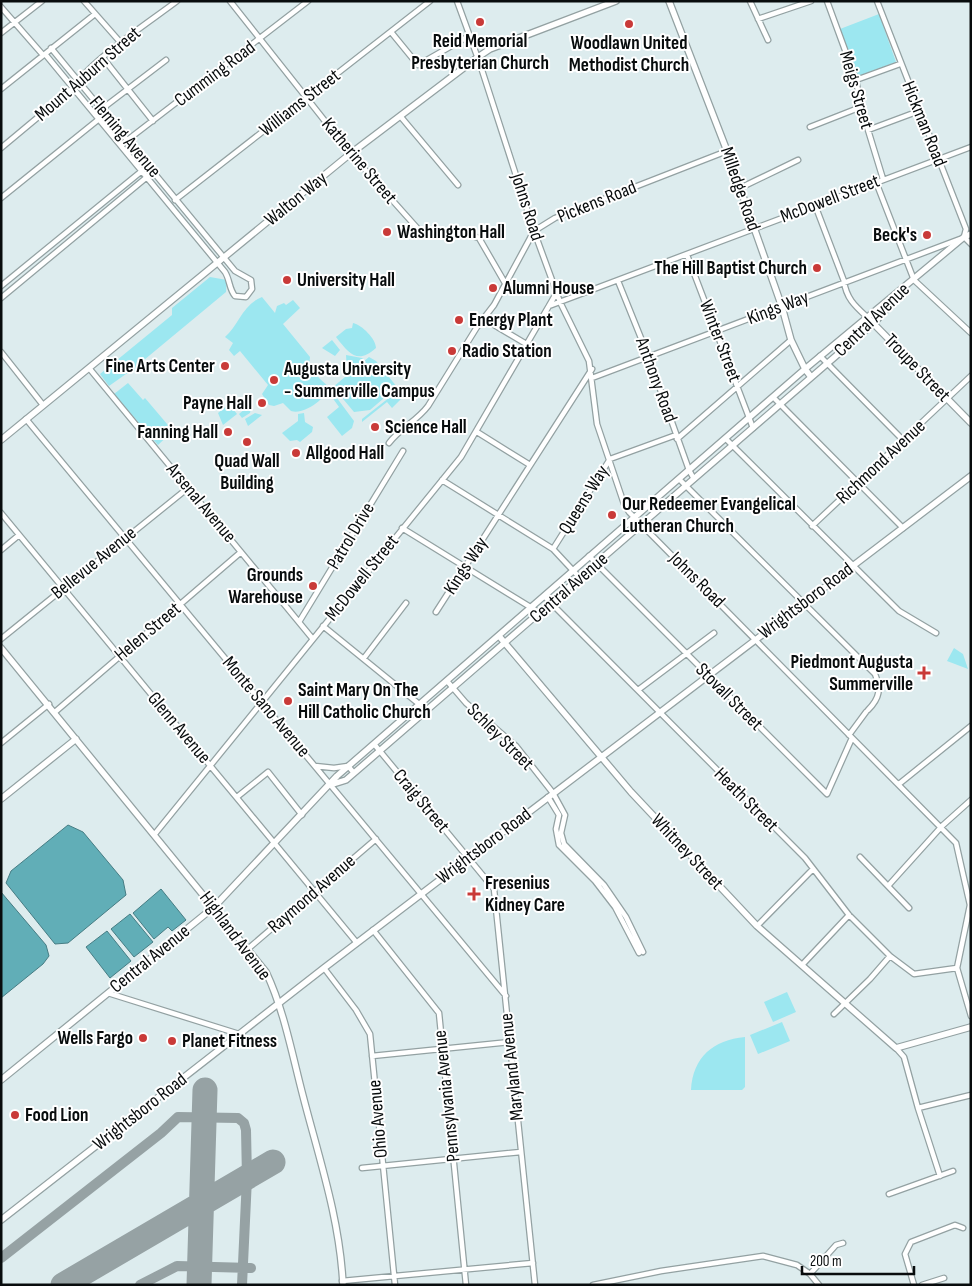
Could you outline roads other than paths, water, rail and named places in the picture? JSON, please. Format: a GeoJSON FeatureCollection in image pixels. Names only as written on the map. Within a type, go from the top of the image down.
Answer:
{"type":"FeatureCollection","features":[{"type":"Feature","properties":{"kind":"main road","name":"Walton Way"},"geometry":{"type":"LineString","coordinates":[[1,440],[351,154],[478,57],[490,49],[616,1]]}},
{"type":"Feature","properties":{"kind":"main road","name":"Milledge Road"},"geometry":{"type":"LineString","coordinates":[[669,1],[727,151],[792,340],[805,369],[811,376]]}},
{"type":"Feature","properties":{"kind":"main road","name":"Central Avenue"},"geometry":{"type":"LineString","coordinates":[[1,1080],[214,906],[348,766],[529,607],[820,356],[964,237],[971,234]]}},
{"type":"Feature","properties":{"kind":"main road","name":"Central Avenue"},"geometry":{"type":"LineString","coordinates":[[330,785],[344,782],[453,689],[874,323],[914,280]]}},
{"type":"Feature","properties":{"kind":"main road","name":"Troupe Street"},"geometry":{"type":"LineString","coordinates":[[867,317],[971,423]]}},
{"type":"Feature","properties":{"kind":"main road","name":"Wrightsboro Road"},"geometry":{"type":"LineString","coordinates":[[1,1220],[373,930],[971,476]]}},
{"type":"Feature","properties":{"kind":"main road","name":"Whitney Street"},"geometry":{"type":"LineString","coordinates":[[498,636],[601,757],[757,926],[896,1048]]}},
{"type":"Feature","properties":{"kind":"main road","name":"Highland Avenue"},"geometry":{"type":"LineString","coordinates":[[1,648],[249,948],[266,972],[278,1004],[333,1211],[340,1244],[343,1283]]}},
{"type":"Feature","properties":{"kind":"main road"},"geometry":{"type":"LineString","coordinates":[[1,799],[76,739]]}},
{"type":"Feature","properties":{"kind":"main road"},"geometry":{"type":"LineString","coordinates":[[896,1048],[971,1027]]}},
{"type":"Feature","properties":{"kind":"street"},"geometry":{"type":"LineString","coordinates":[[1,33],[42,1]]}},
{"type":"Feature","properties":{"kind":"street"},"geometry":{"type":"LineString","coordinates":[[84,1],[121,43]]}},
{"type":"Feature","properties":{"kind":"street","name":"Mount Auburn Street"},"geometry":{"type":"LineString","coordinates":[[1,148],[73,88],[78,80],[103,58],[177,1]]}},
{"type":"Feature","properties":{"kind":"street","name":"Katherine Street"},"geometry":{"type":"LineString","coordinates":[[230,1],[351,154],[419,230],[428,234],[465,234],[479,238],[505,283]]}},
{"type":"Feature","properties":{"kind":"street","name":"Cumming Road"},"geometry":{"type":"LineString","coordinates":[[121,145],[260,40],[308,1]]}},
{"type":"Feature","properties":{"kind":"street","name":"Williams Street"},"geometry":{"type":"LineString","coordinates":[[170,204],[430,1]]}},
{"type":"Feature","properties":{"kind":"street","name":"Johns Road"},"geometry":{"type":"LineString","coordinates":[[457,1],[478,57],[534,231],[560,302],[592,369],[597,424],[624,504],[634,518],[942,826],[956,843],[969,884],[970,905],[957,968],[971,1016]]}},
{"type":"Feature","properties":{"kind":"street"},"geometry":{"type":"LineString","coordinates":[[750,1],[768,40]]}},
{"type":"Feature","properties":{"kind":"street"},"geometry":{"type":"LineString","coordinates":[[758,19],[810,1]]}},
{"type":"Feature","properties":{"kind":"street","name":"Meigs Street"},"geometry":{"type":"LineString","coordinates":[[827,1],[856,80],[861,107],[884,179]]}},
{"type":"Feature","properties":{"kind":"street","name":"Hickman Road"},"geometry":{"type":"LineString","coordinates":[[877,1],[966,229],[964,237]]}},
{"type":"Feature","properties":{"kind":"street","name":"Fleming Avenue"},"geometry":{"type":"LineString","coordinates":[[1,7],[73,88],[218,263],[229,278],[231,292],[235,296],[246,297],[252,289],[251,280],[235,271],[51,48]]}},
{"type":"Feature","properties":{"kind":"street"},"geometry":{"type":"LineString","coordinates":[[1,90],[95,14]]}},
{"type":"Feature","properties":{"kind":"street"},"geometry":{"type":"LineString","coordinates":[[391,32],[418,65],[469,36]]}},
{"type":"Feature","properties":{"kind":"street"},"geometry":{"type":"LineString","coordinates":[[103,58],[153,121]]}},
{"type":"Feature","properties":{"kind":"street"},"geometry":{"type":"LineString","coordinates":[[1,198],[99,119],[99,114],[127,89],[166,60]]}},
{"type":"Feature","properties":{"kind":"street"},"geometry":{"type":"LineString","coordinates":[[856,80],[900,64]]}},
{"type":"Feature","properties":{"kind":"street"},"geometry":{"type":"LineString","coordinates":[[810,127],[861,107]]}},
{"type":"Feature","properties":{"kind":"street"},"geometry":{"type":"LineString","coordinates":[[868,130],[919,112]]}},
{"type":"Feature","properties":{"kind":"street"},"geometry":{"type":"LineString","coordinates":[[401,117],[458,185]]}},
{"type":"Feature","properties":{"kind":"street","name":"McDowell Street"},"geometry":{"type":"LineString","coordinates":[[549,306],[971,147]]}},
{"type":"Feature","properties":{"kind":"street","name":"Pickens Road"},"geometry":{"type":"LineString","coordinates":[[484,319],[494,305],[534,231],[555,218],[727,151]]}},
{"type":"Feature","properties":{"kind":"street"},"geometry":{"type":"LineString","coordinates":[[740,188],[798,160]]}},
{"type":"Feature","properties":{"kind":"street"},"geometry":{"type":"LineString","coordinates":[[1,286],[148,165]]}},
{"type":"Feature","properties":{"kind":"street"},"geometry":{"type":"LineString","coordinates":[[1,298],[154,172]]}},
{"type":"Feature","properties":{"kind":"street"},"geometry":{"type":"LineString","coordinates":[[876,182],[914,280],[971,333]]}},
{"type":"Feature","properties":{"kind":"street","name":"Troupe Street"},"geometry":{"type":"LineString","coordinates":[[815,205],[849,298],[867,317]]}},
{"type":"Feature","properties":{"kind":"street"},"geometry":{"type":"LineString","coordinates":[[82,220],[87,227]]}},
{"type":"Feature","properties":{"kind":"street"},"geometry":{"type":"LineString","coordinates":[[192,231],[198,226]]}},
{"type":"Feature","properties":{"kind":"street"},"geometry":{"type":"LineString","coordinates":[[964,237],[971,244]]}},
{"type":"Feature","properties":{"kind":"street","name":"Kings Way"},"geometry":{"type":"LineString","coordinates":[[592,378],[649,358],[844,281],[964,237]]}},
{"type":"Feature","properties":{"kind":"street"},"geometry":{"type":"LineString","coordinates":[[41,254],[46,261]]}},
{"type":"Feature","properties":{"kind":"street","name":"Winter Street"},"geometry":{"type":"LineString","coordinates":[[687,255],[753,428]]}},
{"type":"Feature","properties":{"kind":"street","name":"Anthony Road"},"geometry":{"type":"LineString","coordinates":[[618,280],[649,358],[688,470],[694,479]]}},
{"type":"Feature","properties":{"kind":"street","name":"McDowell Street"},"geometry":{"type":"LineString","coordinates":[[154,835],[261,700],[442,480],[477,432],[557,292]]}},
{"type":"Feature","properties":{"kind":"street"},"geometry":{"type":"LineString","coordinates":[[389,443],[398,431],[425,410],[484,319],[528,345]]}},
{"type":"Feature","properties":{"kind":"street","name":"Queens Way"},"geometry":{"type":"LineString","coordinates":[[553,549],[610,459],[676,437],[737,388],[792,340]]}},
{"type":"Feature","properties":{"kind":"street"},"geometry":{"type":"LineString","coordinates":[[1,352],[43,405]]}},
{"type":"Feature","properties":{"kind":"street"},"geometry":{"type":"LineString","coordinates":[[820,356],[903,440]]}},
{"type":"Feature","properties":{"kind":"street","name":"Arsenal Avenue"},"geometry":{"type":"LineString","coordinates":[[89,368],[312,638]]}},
{"type":"Feature","properties":{"kind":"street","name":"Kings Way"},"geometry":{"type":"LineString","coordinates":[[436,612],[592,369]]}},
{"type":"Feature","properties":{"kind":"street","name":"Richmond Avenue"},"geometry":{"type":"LineString","coordinates":[[812,526],[971,376]]}},
{"type":"Feature","properties":{"kind":"street"},"geometry":{"type":"LineString","coordinates":[[774,397],[903,528]]}},
{"type":"Feature","properties":{"kind":"street","name":"Monte Sano Avenue"},"geometry":{"type":"LineString","coordinates":[[26,419],[506,996]]}},
{"type":"Feature","properties":{"kind":"street"},"geometry":{"type":"LineString","coordinates":[[477,432],[530,465]]}},
{"type":"Feature","properties":{"kind":"street"},"geometry":{"type":"LineString","coordinates":[[726,439],[901,614],[936,633]]}},
{"type":"Feature","properties":{"kind":"street","name":"Patrol Drive"},"geometry":{"type":"LineString","coordinates":[[299,622],[403,451]]}},
{"type":"Feature","properties":{"kind":"street"},"geometry":{"type":"LineString","coordinates":[[679,478],[876,674],[878,698],[867,711],[851,737]]}},
{"type":"Feature","properties":{"kind":"street"},"geometry":{"type":"LineString","coordinates":[[442,480],[553,549],[580,578]]}},
{"type":"Feature","properties":{"kind":"street","name":"Bellevue Avenue"},"geometry":{"type":"LineString","coordinates":[[1,639],[188,488]]}},
{"type":"Feature","properties":{"kind":"street","name":"Glenn Avenue"},"geometry":{"type":"LineString","coordinates":[[1,513],[357,943]]}},
{"type":"Feature","properties":{"kind":"street"},"geometry":{"type":"LineString","coordinates":[[402,528],[540,613]]}},
{"type":"Feature","properties":{"kind":"street"},"geometry":{"type":"LineString","coordinates":[[1,550],[19,535]]}},
{"type":"Feature","properties":{"kind":"street","name":"Helen Street"},"geometry":{"type":"LineString","coordinates":[[55,712],[241,552]]}},
{"type":"Feature","properties":{"kind":"street","name":"Stovall Street"},"geometry":{"type":"LineString","coordinates":[[589,556],[827,794],[851,737]]}},
{"type":"Feature","properties":{"kind":"street","name":"Heath Street"},"geometry":{"type":"LineString","coordinates":[[544,596],[805,858],[849,915],[890,956],[914,974],[957,968]]}},
{"type":"Feature","properties":{"kind":"street"},"geometry":{"type":"LineString","coordinates":[[364,658],[406,603]]}},
{"type":"Feature","properties":{"kind":"street"},"geometry":{"type":"LineString","coordinates":[[323,626],[419,704]]}},
{"type":"Feature","properties":{"kind":"street"},"geometry":{"type":"LineString","coordinates":[[638,690],[714,633]]}},
{"type":"Feature","properties":{"kind":"street","name":"Schley Street"},"geometry":{"type":"LineString","coordinates":[[447,681],[466,703],[516,746],[565,815],[561,833],[564,844],[604,885],[626,917],[641,953]]}},
{"type":"Feature","properties":{"kind":"street"},"geometry":{"type":"LineString","coordinates":[[1,742],[49,704]]}},
{"type":"Feature","properties":{"kind":"street"},"geometry":{"type":"LineString","coordinates":[[899,784],[971,726]]}},
{"type":"Feature","properties":{"kind":"street","name":"Craig Street"},"geometry":{"type":"LineString","coordinates":[[374,744],[469,858]]}},
{"type":"Feature","properties":{"kind":"street"},"geometry":{"type":"LineString","coordinates":[[315,766],[334,768],[348,766],[354,773]]}},
{"type":"Feature","properties":{"kind":"street"},"geometry":{"type":"LineString","coordinates":[[237,797],[268,772],[302,815]]}},
{"type":"Feature","properties":{"kind":"street"},"geometry":{"type":"LineString","coordinates":[[888,886],[942,826],[971,800]]}},
{"type":"Feature","properties":{"kind":"street","name":"Raymond Avenue"},"geometry":{"type":"LineString","coordinates":[[249,948],[376,839]]}},
{"type":"Feature","properties":{"kind":"street"},"geometry":{"type":"LineString","coordinates":[[860,857],[909,908]]}},
{"type":"Feature","properties":{"kind":"street","name":"Maryland Avenue"},"geometry":{"type":"LineString","coordinates":[[469,858],[494,889],[535,1285]]}},
{"type":"Feature","properties":{"kind":"street"},"geometry":{"type":"LineString","coordinates":[[757,926],[812,869]]}},
{"type":"Feature","properties":{"kind":"street"},"geometry":{"type":"LineString","coordinates":[[802,965],[849,915]]}},
{"type":"Feature","properties":{"kind":"street","name":"Pennsylvania Avenue"},"geometry":{"type":"LineString","coordinates":[[373,930],[439,1013],[466,1285]]}},
{"type":"Feature","properties":{"kind":"street"},"geometry":{"type":"LineString","coordinates":[[834,1014],[870,980],[890,956]]}},
{"type":"Feature","properties":{"kind":"street","name":"Ohio Avenue"},"geometry":{"type":"LineString","coordinates":[[324,968],[365,1023],[370,1034],[395,1285]]}},
{"type":"Feature","properties":{"kind":"street"},"geometry":{"type":"LineString","coordinates":[[108,994],[239,1034]]}},
{"type":"Feature","properties":{"kind":"street"},"geometry":{"type":"LineString","coordinates":[[372,1056],[510,1042]]}},
{"type":"Feature","properties":{"kind":"street"},"geometry":{"type":"LineString","coordinates":[[896,1048],[904,1057],[940,1176]]}},
{"type":"Feature","properties":{"kind":"street"},"geometry":{"type":"LineString","coordinates":[[918,1108],[971,1095]]}},
{"type":"Feature","properties":{"kind":"street"},"geometry":{"type":"LineString","coordinates":[[362,1168],[521,1152]]}},
{"type":"Feature","properties":{"kind":"street"},"geometry":{"type":"LineString","coordinates":[[889,1194],[953,1171]]}},
{"type":"Feature","properties":{"kind":"street"},"geometry":{"type":"LineString","coordinates":[[914,1285],[905,1254],[911,1242],[955,1225],[963,1228]]}},
{"type":"Feature","properties":{"kind":"street"},"geometry":{"type":"LineString","coordinates":[[810,1274],[836,1245],[843,1243]]}},
{"type":"Feature","properties":{"kind":"street"},"geometry":{"type":"LineString","coordinates":[[593,1285],[661,1271],[763,1256],[796,1265],[810,1274],[819,1285]]}},
{"type":"Feature","properties":{"kind":"street"},"geometry":{"type":"LineString","coordinates":[[343,1283],[533,1263]]}},
{"type":"Feature","properties":{"kind":"street"},"geometry":{"type":"LineString","coordinates":[[922,1285],[944,1278]]}},
{"type":"Feature","properties":{"kind":"place","name":"Reid Memorial Presbyterian Church"},"geometry":{"type":"Point","coordinates":[480,22]}},
{"type":"Feature","properties":{"kind":"place","name":"Woodlawn United Methodist Church"},"geometry":{"type":"Point","coordinates":[629,24]}},
{"type":"Feature","properties":{"kind":"place","name":"Washington Hall"},"geometry":{"type":"Point","coordinates":[387,232]}},
{"type":"Feature","properties":{"kind":"place","name":"Beck's"},"geometry":{"type":"Point","coordinates":[927,235]}},
{"type":"Feature","properties":{"kind":"place","name":"The Hill Baptist Church"},"geometry":{"type":"Point","coordinates":[817,268]}},
{"type":"Feature","properties":{"kind":"place","name":"University Hall"},"geometry":{"type":"Point","coordinates":[287,280]}},
{"type":"Feature","properties":{"kind":"place","name":"Alumni House"},"geometry":{"type":"Point","coordinates":[493,288]}},
{"type":"Feature","properties":{"kind":"place","name":"Energy Plant"},"geometry":{"type":"Point","coordinates":[459,320]}},
{"type":"Feature","properties":{"kind":"place","name":"Radio Station"},"geometry":{"type":"Point","coordinates":[452,351]}},
{"type":"Feature","properties":{"kind":"place","name":"Fine Arts Center"},"geometry":{"type":"Point","coordinates":[225,366]}},
{"type":"Feature","properties":{"kind":"place","name":"Augusta University - Summerville Campus"},"geometry":{"type":"Point","coordinates":[274,380]}},
{"type":"Feature","properties":{"kind":"place","name":"Payne Hall"},"geometry":{"type":"Point","coordinates":[262,403]}},
{"type":"Feature","properties":{"kind":"place","name":"Science Hall"},"geometry":{"type":"Point","coordinates":[375,427]}},
{"type":"Feature","properties":{"kind":"place","name":"Fanning Hall"},"geometry":{"type":"Point","coordinates":[228,432]}},
{"type":"Feature","properties":{"kind":"place","name":"Quad Wall Building"},"geometry":{"type":"Point","coordinates":[247,442]}},
{"type":"Feature","properties":{"kind":"place","name":"Allgood Hall"},"geometry":{"type":"Point","coordinates":[296,453]}},
{"type":"Feature","properties":{"kind":"place","name":"Our Redeemer Evangelical Lutheran Church"},"geometry":{"type":"Point","coordinates":[612,515]}},
{"type":"Feature","properties":{"kind":"place","name":"Grounds Warehouse"},"geometry":{"type":"Point","coordinates":[313,586]}},
{"type":"Feature","properties":{"kind":"place","name":"Piedmont Augusta Summerville"},"geometry":{"type":"Point","coordinates":[924,673]}},
{"type":"Feature","properties":{"kind":"place","name":"Saint Mary On The Hill Catholic Church"},"geometry":{"type":"Point","coordinates":[288,701]}},
{"type":"Feature","properties":{"kind":"place","name":"Fresenius Kidney Care"},"geometry":{"type":"Point","coordinates":[474,894]}},
{"type":"Feature","properties":{"kind":"place","name":"Wells Fargo"},"geometry":{"type":"Point","coordinates":[143,1038]}},
{"type":"Feature","properties":{"kind":"place","name":"Planet Fitness"},"geometry":{"type":"Point","coordinates":[172,1041]}},
{"type":"Feature","properties":{"kind":"place","name":"Food Lion"},"geometry":{"type":"Point","coordinates":[15,1115]}}]}
